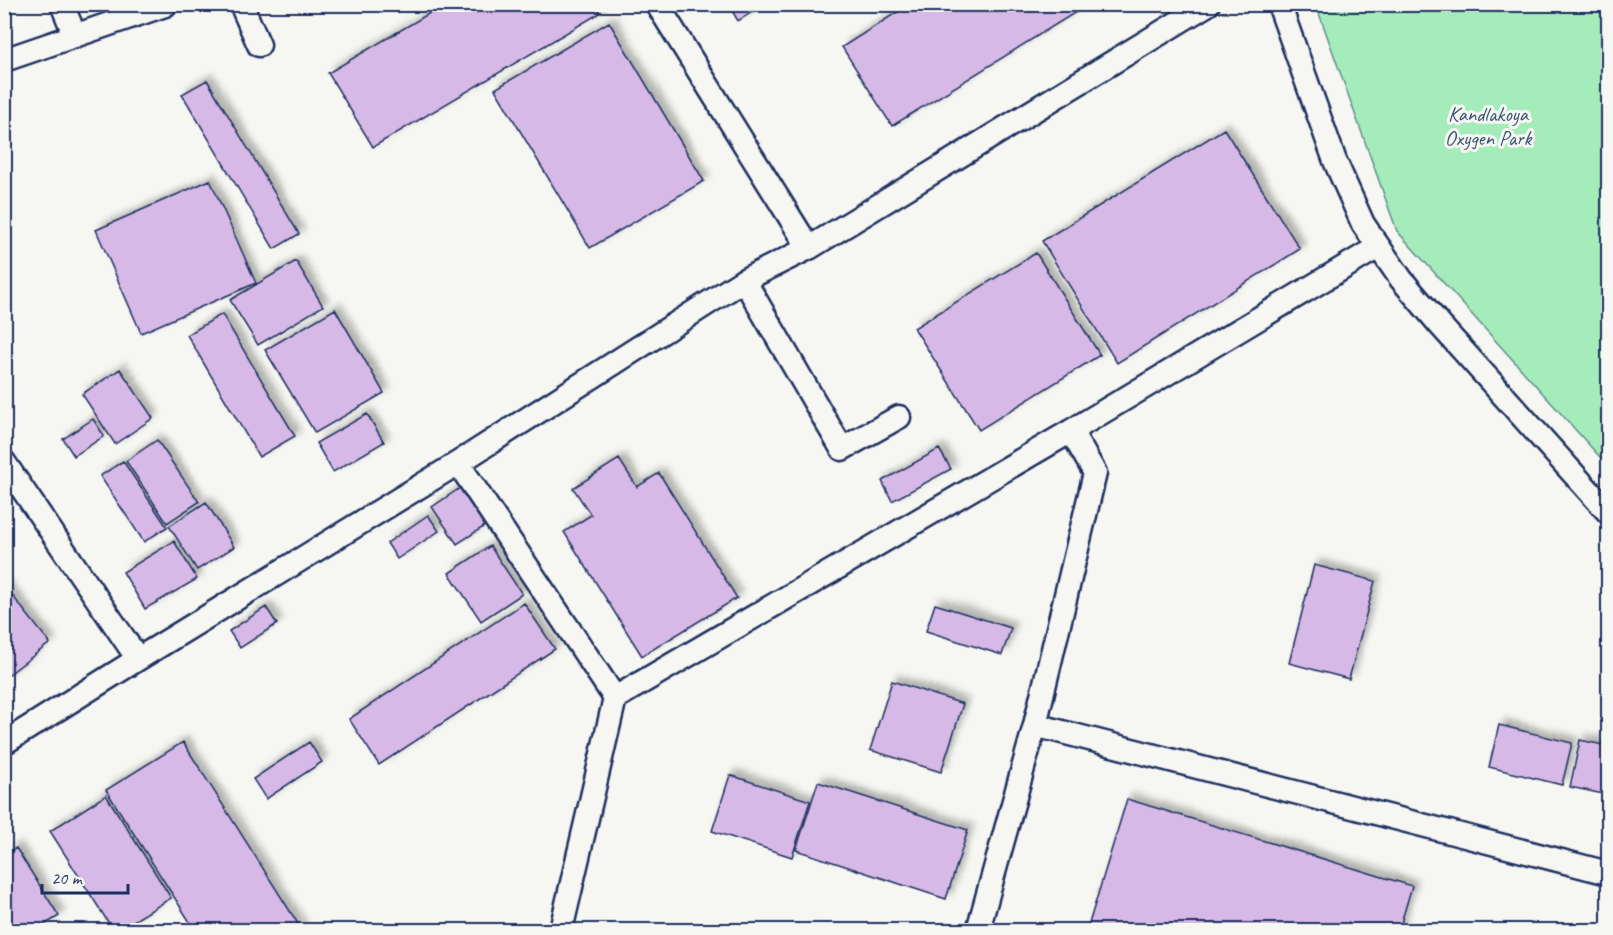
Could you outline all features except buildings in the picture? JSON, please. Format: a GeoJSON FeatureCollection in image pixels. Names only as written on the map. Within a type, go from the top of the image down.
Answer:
{"type":"FeatureCollection","features":[{"type":"Feature","properties":{"kind":"street"},"geometry":{"type":"LineString","coordinates":[[62,4],[75,36]]}},
{"type":"Feature","properties":{"kind":"street"},"geometry":{"type":"LineString","coordinates":[[241,4],[259,45]]}},
{"type":"Feature","properties":{"kind":"street"},"geometry":{"type":"LineString","coordinates":[[657,4],[809,248]]}},
{"type":"Feature","properties":{"kind":"street"},"geometry":{"type":"LineString","coordinates":[[4,743],[138,658],[458,463],[744,280],[809,248],[1208,4]]}},
{"type":"Feature","properties":{"kind":"street"},"geometry":{"type":"LineString","coordinates":[[1279,4],[1335,161],[1363,224],[1401,279],[1440,325],[1608,512]]}},
{"type":"Feature","properties":{"kind":"street"},"geometry":{"type":"LineString","coordinates":[[4,60],[165,5]]}},
{"type":"Feature","properties":{"kind":"street"},"geometry":{"type":"LineString","coordinates":[[561,930],[615,698],[1071,431],[1378,247]]}},
{"type":"Feature","properties":{"kind":"street"},"geometry":{"type":"LineString","coordinates":[[744,280],[842,449],[899,417]]}},
{"type":"Feature","properties":{"kind":"street"},"geometry":{"type":"LineString","coordinates":[[978,930],[1035,725],[1095,473],[1071,431]]}},
{"type":"Feature","properties":{"kind":"street"},"geometry":{"type":"LineString","coordinates":[[4,462],[138,658]]}},
{"type":"Feature","properties":{"kind":"street"},"geometry":{"type":"LineString","coordinates":[[458,463],[615,698]]}},
{"type":"Feature","properties":{"kind":"street"},"geometry":{"type":"LineString","coordinates":[[1035,725],[1608,873]]}},
{"type":"Feature","properties":{"kind":"green space","name":"Kandlakoya Oxygen Park"},"geometry":{"type":"Polygon","coordinates":[[[1316,5],[1608,5],[1608,466],[1397,231],[1316,5]]]}}]}
